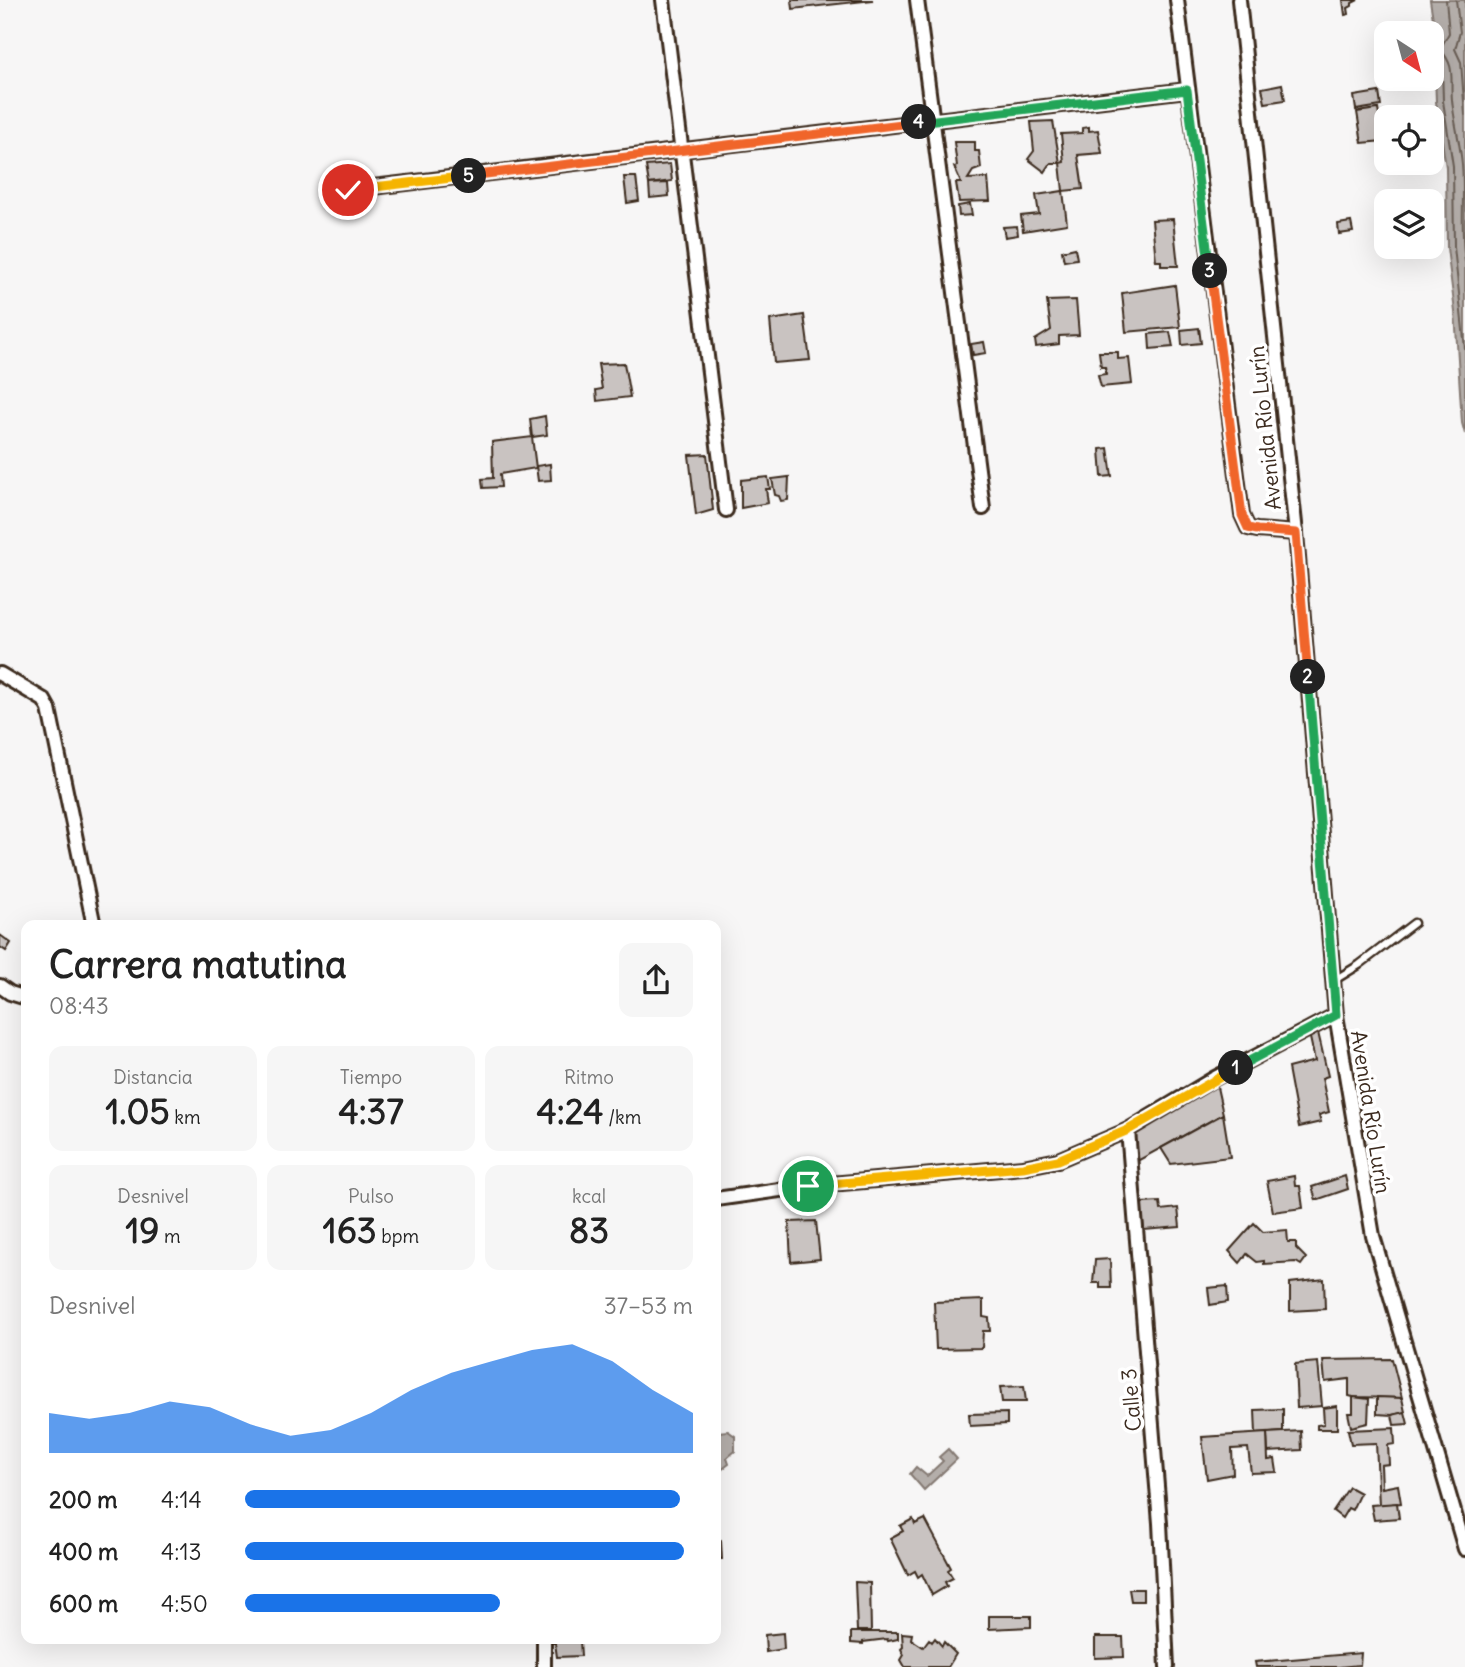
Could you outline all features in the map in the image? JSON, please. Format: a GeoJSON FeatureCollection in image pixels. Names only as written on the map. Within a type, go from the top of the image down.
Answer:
{"type":"FeatureCollection","features":[{"type":"Feature","properties":{"kind":"street"},"geometry":{"type":"LineString","coordinates":[[663,0],[726,510]]}},
{"type":"Feature","properties":{"kind":"street"},"geometry":{"type":"LineString","coordinates":[[917,0],[983,508]]}},
{"type":"Feature","properties":{"kind":"street"},"geometry":{"type":"LineString","coordinates":[[1177,0],[1242,515],[1248,528],[1296,533]]}},
{"type":"Feature","properties":{"kind":"street","name":"Avenida Río Lurín"},"geometry":{"type":"LineString","coordinates":[[1238,0],[1296,533],[1336,1015],[1373,1236],[1465,1549]]}},
{"type":"Feature","properties":{"kind":"street"},"geometry":{"type":"LineString","coordinates":[[348,190],[1187,90]]}},
{"type":"Feature","properties":{"kind":"street"},"geometry":{"type":"LineString","coordinates":[[0,674],[44,700],[49,709],[93,920]]}},
{"type":"Feature","properties":{"kind":"street"},"geometry":{"type":"LineString","coordinates":[[0,986],[21,996]]}},
{"type":"Feature","properties":{"kind":"street"},"geometry":{"type":"LineString","coordinates":[[721,1198],[808,1186],[1023,1167],[1058,1160],[1128,1130],[1215,1079],[1336,1015]]}},
{"type":"Feature","properties":{"kind":"street","name":"Calle 3"},"geometry":{"type":"LineString","coordinates":[[1128,1130],[1160,1523],[1167,1667]]}},
{"type":"Feature","properties":{"kind":"street"},"geometry":{"type":"LineString","coordinates":[[544,1644],[544,1667]]}},
{"type":"Feature","properties":{"kind":"lane"},"geometry":{"type":"LineString","coordinates":[[1333,981],[1359,965],[1414,923]]}},
{"type":"Feature","properties":{"kind":"water"},"geometry":{"type":"Polygon","coordinates":[[[1430,0],[1465,0],[1465,434],[1447,248],[1444,105],[1436,105],[1436,102],[1436,91],[1444,91],[1444,21],[1433,19],[1430,0]]]}},
{"type":"Feature","properties":{"kind":"water"},"geometry":{"type":"Polygon","coordinates":[[[728,1431],[735,1436],[735,1451],[727,1458],[729,1464],[721,1470],[721,1432],[728,1431]]]}},
{"type":"Feature","properties":{"kind":"water"},"geometry":{"type":"Polygon","coordinates":[[[948,1449],[957,1459],[924,1490],[910,1474],[916,1467],[927,1476],[943,1461],[939,1457],[948,1449]]]}},
{"type":"Feature","properties":{"kind":"building"},"geometry":{"type":"Polygon","coordinates":[[[792,0],[873,0],[793,9],[792,0]]]}},
{"type":"Feature","properties":{"kind":"building"},"geometry":{"type":"Polygon","coordinates":[[[1343,0],[1358,0],[1348,8],[1349,14],[1345,15],[1343,0]]]}},
{"type":"Feature","properties":{"kind":"building"},"geometry":{"type":"Polygon","coordinates":[[[1282,84],[1285,100],[1265,103],[1262,88],[1282,84]]]}},
{"type":"Feature","properties":{"kind":"building"},"geometry":{"type":"Polygon","coordinates":[[[1379,92],[1381,105],[1356,110],[1354,96],[1379,92]]]}},
{"type":"Feature","properties":{"kind":"building"},"geometry":{"type":"Polygon","coordinates":[[[1374,110],[1374,142],[1362,143],[1357,112],[1374,110]]]}},
{"type":"Feature","properties":{"kind":"building"},"geometry":{"type":"Polygon","coordinates":[[[1053,121],[1060,163],[1051,163],[1045,172],[1028,159],[1034,151],[1031,122],[1053,121]]]}},
{"type":"Feature","properties":{"kind":"building"},"geometry":{"type":"Polygon","coordinates":[[[1089,127],[1089,131],[1098,130],[1102,153],[1078,155],[1083,189],[1063,191],[1061,134],[1082,133],[1082,128],[1089,127]]]}},
{"type":"Feature","properties":{"kind":"building"},"geometry":{"type":"Polygon","coordinates":[[[954,142],[975,142],[981,168],[973,171],[968,179],[988,178],[990,201],[959,202],[956,183],[961,183],[954,167],[957,166],[954,142]]]}},
{"type":"Feature","properties":{"kind":"building"},"geometry":{"type":"Polygon","coordinates":[[[670,164],[672,181],[649,184],[646,166],[670,164]]]}},
{"type":"Feature","properties":{"kind":"building"},"geometry":{"type":"Polygon","coordinates":[[[624,177],[636,177],[639,201],[627,203],[624,177]]]}},
{"type":"Feature","properties":{"kind":"building"},"geometry":{"type":"Polygon","coordinates":[[[668,183],[669,196],[650,198],[649,184],[668,183]]]}},
{"type":"Feature","properties":{"kind":"building"},"geometry":{"type":"Polygon","coordinates":[[[1063,191],[1067,224],[1023,231],[1021,216],[1039,214],[1036,195],[1063,191]]]}},
{"type":"Feature","properties":{"kind":"building"},"geometry":{"type":"Polygon","coordinates":[[[970,204],[972,215],[959,216],[958,206],[970,204]]]}},
{"type":"Feature","properties":{"kind":"building"},"geometry":{"type":"Polygon","coordinates":[[[1173,219],[1178,266],[1161,266],[1161,261],[1156,261],[1152,220],[1173,219]]]}},
{"type":"Feature","properties":{"kind":"building"},"geometry":{"type":"Polygon","coordinates":[[[1351,222],[1353,232],[1339,234],[1338,224],[1351,222]]]}},
{"type":"Feature","properties":{"kind":"building"},"geometry":{"type":"Polygon","coordinates":[[[1017,226],[1018,235],[1005,237],[1003,227],[1017,226]]]}},
{"type":"Feature","properties":{"kind":"building"},"geometry":{"type":"Polygon","coordinates":[[[1075,248],[1077,259],[1064,261],[1062,251],[1075,248]]]}},
{"type":"Feature","properties":{"kind":"building"},"geometry":{"type":"Polygon","coordinates":[[[1175,285],[1180,327],[1126,332],[1122,293],[1175,285]]]}},
{"type":"Feature","properties":{"kind":"building"},"geometry":{"type":"Polygon","coordinates":[[[1076,300],[1079,335],[1059,336],[1059,344],[1036,347],[1035,340],[1051,330],[1047,301],[1076,300]]]}},
{"type":"Feature","properties":{"kind":"building"},"geometry":{"type":"Polygon","coordinates":[[[804,315],[810,360],[774,363],[770,320],[804,315]]]}},
{"type":"Feature","properties":{"kind":"building"},"geometry":{"type":"Polygon","coordinates":[[[1199,328],[1201,343],[1182,345],[1181,330],[1199,328]]]}},
{"type":"Feature","properties":{"kind":"building"},"geometry":{"type":"Polygon","coordinates":[[[1170,332],[1173,347],[1150,349],[1149,334],[1170,332]]]}},
{"type":"Feature","properties":{"kind":"building"},"geometry":{"type":"Polygon","coordinates":[[[984,342],[986,353],[973,355],[971,344],[984,342]]]}},
{"type":"Feature","properties":{"kind":"building"},"geometry":{"type":"Polygon","coordinates":[[[1099,352],[1118,352],[1118,359],[1129,358],[1132,384],[1101,387],[1098,375],[1106,374],[1105,367],[1101,367],[1099,352]]]}},
{"type":"Feature","properties":{"kind":"building"},"geometry":{"type":"Polygon","coordinates":[[[624,363],[630,397],[597,401],[596,390],[602,389],[598,364],[624,363]]]}},
{"type":"Feature","properties":{"kind":"building"},"geometry":{"type":"Polygon","coordinates":[[[545,416],[547,435],[532,437],[530,419],[545,416]]]}},
{"type":"Feature","properties":{"kind":"building"},"geometry":{"type":"Polygon","coordinates":[[[532,437],[536,468],[500,474],[501,487],[483,488],[482,479],[493,478],[492,442],[532,437]]]}},
{"type":"Feature","properties":{"kind":"building"},"geometry":{"type":"Polygon","coordinates":[[[1108,448],[1112,476],[1102,477],[1100,449],[1108,448]]]}},
{"type":"Feature","properties":{"kind":"building"},"geometry":{"type":"Polygon","coordinates":[[[707,454],[713,510],[696,515],[689,455],[707,454]]]}},
{"type":"Feature","properties":{"kind":"building"},"geometry":{"type":"Polygon","coordinates":[[[550,464],[551,480],[538,481],[536,466],[550,464]]]}},
{"type":"Feature","properties":{"kind":"building"},"geometry":{"type":"Polygon","coordinates":[[[768,477],[768,503],[741,508],[741,480],[768,477]]]}},
{"type":"Feature","properties":{"kind":"building"},"geometry":{"type":"Polygon","coordinates":[[[789,477],[788,500],[781,501],[779,496],[775,495],[772,479],[789,477]]]}},
{"type":"Feature","properties":{"kind":"building"},"geometry":{"type":"Polygon","coordinates":[[[0,935],[11,943],[6,951],[0,947],[0,935]]]}},
{"type":"Feature","properties":{"kind":"building"},"geometry":{"type":"Polygon","coordinates":[[[1317,1028],[1328,1076],[1322,1078],[1329,1112],[1319,1115],[1321,1122],[1299,1127],[1288,1068],[1315,1061],[1309,1033],[1317,1028]]]}},
{"type":"Feature","properties":{"kind":"building"},"geometry":{"type":"Polygon","coordinates":[[[1215,1078],[1223,1114],[1132,1164],[1128,1130],[1215,1078]]]}},
{"type":"Feature","properties":{"kind":"building"},"geometry":{"type":"Polygon","coordinates":[[[1223,1114],[1230,1157],[1171,1164],[1161,1148],[1223,1114]]]}},
{"type":"Feature","properties":{"kind":"building"},"geometry":{"type":"Polygon","coordinates":[[[1294,1176],[1295,1186],[1300,1186],[1303,1208],[1273,1212],[1267,1181],[1294,1176]]]}},
{"type":"Feature","properties":{"kind":"building"},"geometry":{"type":"Polygon","coordinates":[[[1345,1176],[1348,1189],[1316,1200],[1312,1187],[1345,1176]]]}},
{"type":"Feature","properties":{"kind":"building"},"geometry":{"type":"Polygon","coordinates":[[[1160,1202],[1161,1210],[1178,1208],[1180,1227],[1144,1230],[1141,1203],[1160,1202]]]}},
{"type":"Feature","properties":{"kind":"building"},"geometry":{"type":"Polygon","coordinates":[[[816,1221],[820,1259],[791,1262],[789,1222],[816,1221]]]}},
{"type":"Feature","properties":{"kind":"building"},"geometry":{"type":"Polygon","coordinates":[[[1254,1223],[1263,1232],[1287,1230],[1288,1242],[1296,1242],[1296,1248],[1306,1258],[1301,1265],[1296,1262],[1264,1264],[1264,1261],[1257,1262],[1247,1254],[1240,1263],[1229,1251],[1254,1223]]]}},
{"type":"Feature","properties":{"kind":"building"},"geometry":{"type":"Polygon","coordinates":[[[1110,1259],[1111,1288],[1100,1288],[1100,1283],[1093,1283],[1095,1260],[1110,1259]]]}},
{"type":"Feature","properties":{"kind":"building"},"geometry":{"type":"Polygon","coordinates":[[[1324,1279],[1325,1309],[1290,1311],[1290,1283],[1324,1279]]]}},
{"type":"Feature","properties":{"kind":"building"},"geometry":{"type":"Polygon","coordinates":[[[1227,1286],[1228,1302],[1210,1305],[1208,1288],[1227,1286]]]}},
{"type":"Feature","properties":{"kind":"building"},"geometry":{"type":"Polygon","coordinates":[[[983,1300],[983,1317],[989,1318],[990,1331],[983,1331],[982,1348],[936,1349],[934,1302],[983,1300]]]}},
{"type":"Feature","properties":{"kind":"building"},"geometry":{"type":"Polygon","coordinates":[[[1392,1359],[1402,1398],[1353,1397],[1349,1396],[1349,1379],[1325,1382],[1323,1360],[1392,1359]]]}},
{"type":"Feature","properties":{"kind":"building"},"geometry":{"type":"Polygon","coordinates":[[[1318,1362],[1322,1406],[1297,1408],[1295,1364],[1318,1362]]]}},
{"type":"Feature","properties":{"kind":"building"},"geometry":{"type":"Polygon","coordinates":[[[1024,1386],[1026,1402],[1002,1402],[1000,1387],[1024,1386]]]}},
{"type":"Feature","properties":{"kind":"building"},"geometry":{"type":"Polygon","coordinates":[[[1353,1397],[1369,1399],[1368,1423],[1351,1427],[1348,1413],[1353,1413],[1353,1397]]]}},
{"type":"Feature","properties":{"kind":"building"},"geometry":{"type":"Polygon","coordinates":[[[1377,1397],[1402,1398],[1405,1412],[1377,1414],[1377,1397]]]}},
{"type":"Feature","properties":{"kind":"building"},"geometry":{"type":"Polygon","coordinates":[[[1337,1406],[1337,1429],[1317,1429],[1317,1425],[1324,1424],[1323,1408],[1337,1406]]]}},
{"type":"Feature","properties":{"kind":"building"},"geometry":{"type":"Polygon","coordinates":[[[1283,1409],[1283,1432],[1256,1434],[1255,1410],[1283,1409]]]}},
{"type":"Feature","properties":{"kind":"building"},"geometry":{"type":"Polygon","coordinates":[[[1405,1412],[1408,1424],[1394,1425],[1392,1415],[1405,1412]]]}},
{"type":"Feature","properties":{"kind":"building"},"geometry":{"type":"Polygon","coordinates":[[[1007,1413],[1007,1424],[970,1426],[969,1414],[1007,1413]]]}},
{"type":"Feature","properties":{"kind":"building"},"geometry":{"type":"Polygon","coordinates":[[[1394,1428],[1395,1444],[1388,1445],[1389,1464],[1381,1465],[1382,1488],[1398,1485],[1401,1503],[1379,1505],[1376,1443],[1351,1444],[1348,1430],[1394,1428]]]}},
{"type":"Feature","properties":{"kind":"building"},"geometry":{"type":"Polygon","coordinates":[[[1301,1431],[1302,1450],[1268,1452],[1267,1433],[1301,1431]]]}},
{"type":"Feature","properties":{"kind":"building"},"geometry":{"type":"Polygon","coordinates":[[[1267,1433],[1268,1460],[1275,1459],[1277,1472],[1251,1473],[1248,1448],[1232,1449],[1233,1474],[1207,1479],[1202,1437],[1267,1433]]]}},
{"type":"Feature","properties":{"kind":"building"},"geometry":{"type":"Polygon","coordinates":[[[1349,1487],[1360,1493],[1352,1510],[1348,1508],[1342,1518],[1333,1511],[1349,1487]]]}},
{"type":"Feature","properties":{"kind":"building"},"geometry":{"type":"Polygon","coordinates":[[[1397,1503],[1399,1518],[1374,1520],[1371,1505],[1397,1503]]]}},
{"type":"Feature","properties":{"kind":"building"},"geometry":{"type":"Polygon","coordinates":[[[913,1519],[915,1524],[925,1519],[951,1568],[948,1570],[953,1578],[945,1582],[947,1586],[932,1595],[922,1574],[918,1577],[915,1571],[908,1575],[890,1538],[903,1531],[900,1526],[913,1519]]]}},
{"type":"Feature","properties":{"kind":"building"},"geometry":{"type":"Polygon","coordinates":[[[855,1582],[870,1583],[871,1631],[857,1631],[855,1582]]]}},
{"type":"Feature","properties":{"kind":"building"},"geometry":{"type":"Polygon","coordinates":[[[1129,1589],[1143,1589],[1143,1601],[1131,1601],[1129,1589]]]}},
{"type":"Feature","properties":{"kind":"building"},"geometry":{"type":"Polygon","coordinates":[[[989,1616],[1031,1616],[1031,1627],[989,1629],[989,1616]]]}},
{"type":"Feature","properties":{"kind":"building"},"geometry":{"type":"Polygon","coordinates":[[[851,1632],[898,1632],[898,1639],[851,1643],[851,1632]]]}},
{"type":"Feature","properties":{"kind":"building"},"geometry":{"type":"Polygon","coordinates":[[[783,1633],[784,1649],[766,1652],[765,1635],[783,1633]]]}},
{"type":"Feature","properties":{"kind":"building"},"geometry":{"type":"Polygon","coordinates":[[[902,1633],[912,1634],[911,1639],[923,1647],[929,1639],[932,1642],[935,1638],[942,1646],[944,1642],[956,1654],[948,1667],[905,1667],[901,1660],[904,1655],[901,1649],[902,1633]]]}},
{"type":"Feature","properties":{"kind":"building"},"geometry":{"type":"Polygon","coordinates":[[[1095,1637],[1123,1637],[1124,1657],[1095,1658],[1095,1637]]]}},
{"type":"Feature","properties":{"kind":"building"},"geometry":{"type":"Polygon","coordinates":[[[555,1644],[580,1644],[581,1656],[557,1657],[555,1644]]]}},
{"type":"Feature","properties":{"kind":"building"},"geometry":{"type":"Polygon","coordinates":[[[1361,1653],[1360,1665],[1339,1667],[1256,1667],[1255,1662],[1361,1653]]]}},
{"type":"Feature","properties":{"kind":"route"},"geometry":{"type":"LineString","coordinates":[[348,190],[1187,90],[1242,515],[1248,528],[1296,533],[1336,1015],[1215,1079],[1128,1130],[1058,1160],[1023,1167],[808,1186]]}}]}
